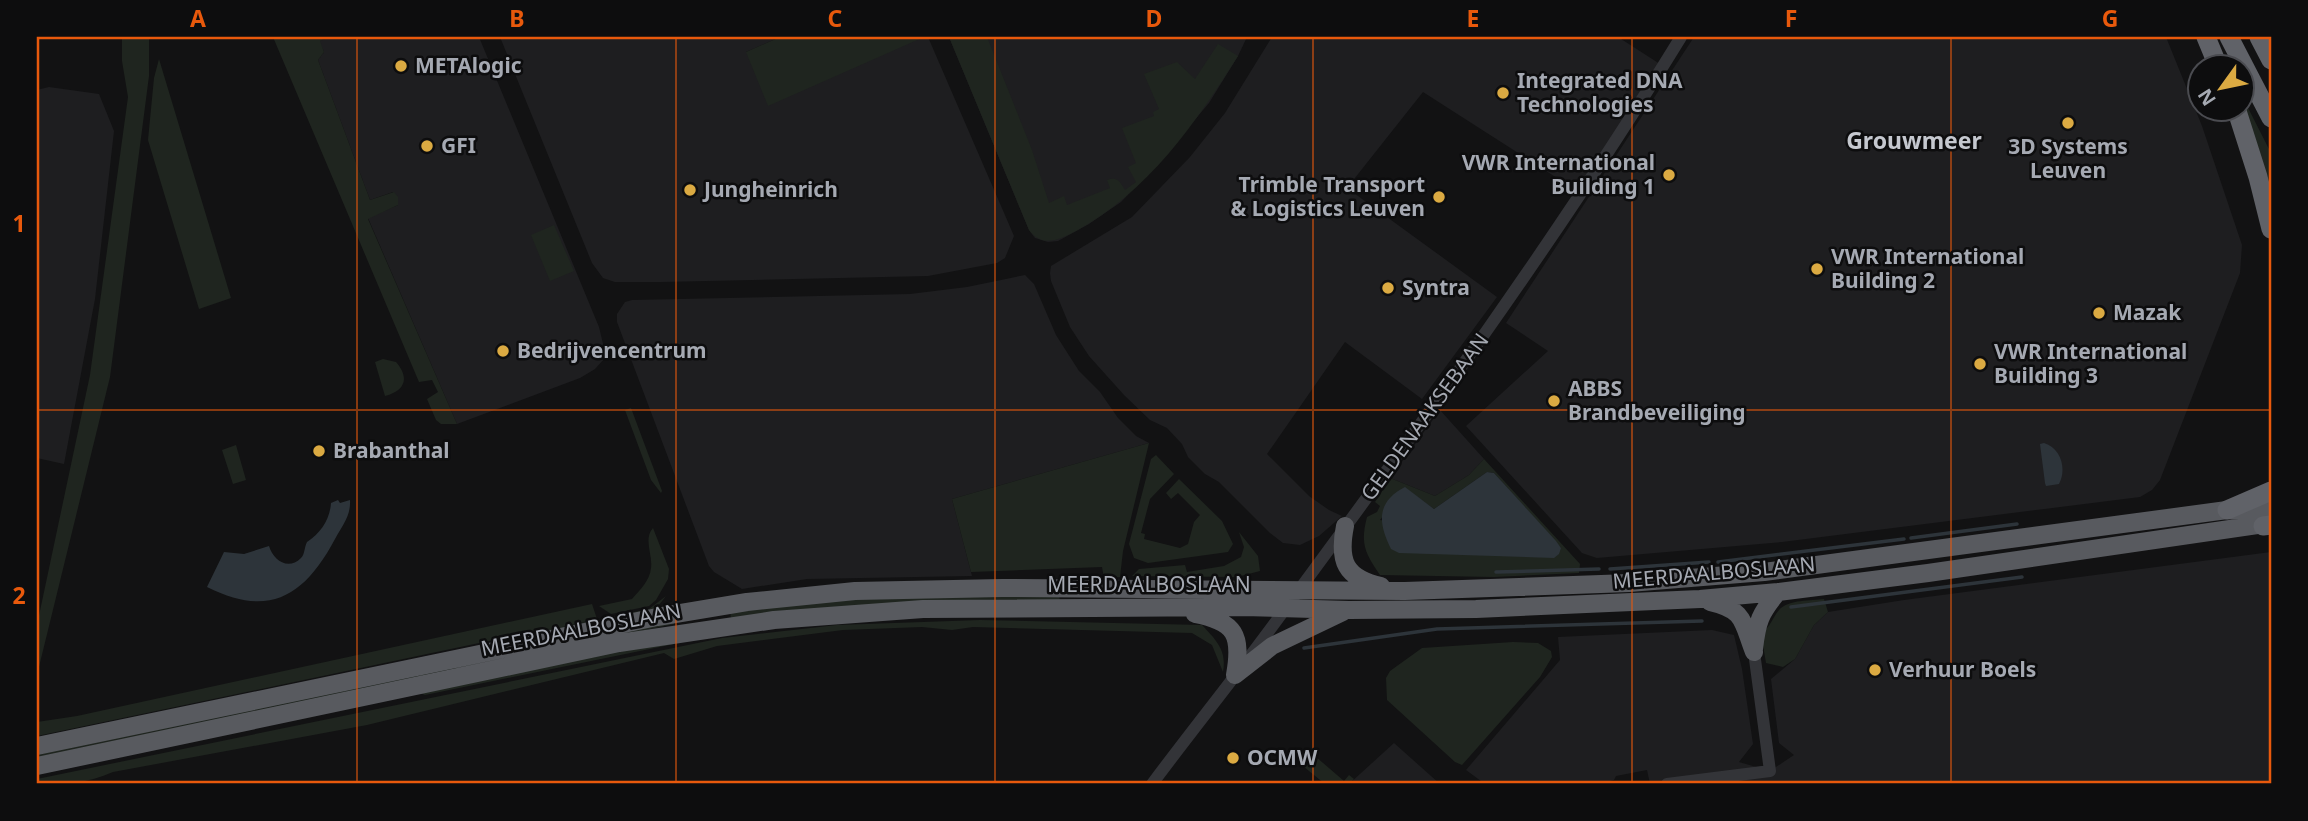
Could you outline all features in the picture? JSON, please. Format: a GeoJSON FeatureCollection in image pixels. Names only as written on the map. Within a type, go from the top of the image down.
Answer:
{"type":"FeatureCollection","features":[{"type":"Feature","properties":{"kind":"highway"},"geometry":{"type":"LineString","coordinates":[[2228,37],[2271,118]]}},
{"type":"Feature","properties":{"kind":"highway"},"geometry":{"type":"LineString","coordinates":[[2259,37],[2271,60]]}},
{"type":"Feature","properties":{"kind":"highway"},"geometry":{"type":"LineString","coordinates":[[2241,122],[2271,229]]}},
{"type":"Feature","properties":{"kind":"highway"},"geometry":{"type":"LineString","coordinates":[[2227,510],[2271,491]]}},
{"type":"Feature","properties":{"kind":"highway","name":"MEERDAALBOSLAAN"},"geometry":{"type":"LineString","coordinates":[[37,746],[598,629],[747,602],[812,594],[924,589],[1405,591],[1629,583],[1764,572],[2227,510],[2252,511],[2269,521]]}},
{"type":"Feature","properties":{"kind":"highway","name":"MEERDAALBOSLAAN"},"geometry":{"type":"LineString","coordinates":[[37,766],[415,688],[619,642],[820,615],[923,609],[1489,609],[1700,599],[1778,592],[2269,521]]}},
{"type":"Feature","properties":{"kind":"highway"},"geometry":{"type":"LineString","coordinates":[[1345,526],[1341,545],[1343,558],[1350,572],[1372,584],[1405,591]]}},
{"type":"Feature","properties":{"kind":"highway"},"geometry":{"type":"LineString","coordinates":[[1754,652],[1740,615],[1738,596],[1764,572]]}},
{"type":"Feature","properties":{"kind":"highway"},"geometry":{"type":"LineString","coordinates":[[1754,652],[1757,623],[1763,610],[1778,592]]}},
{"type":"Feature","properties":{"kind":"highway"},"geometry":{"type":"LineString","coordinates":[[1700,599],[1727,606],[1740,615]]}},
{"type":"Feature","properties":{"kind":"highway"},"geometry":{"type":"LineString","coordinates":[[1157,607],[1223,621],[1237,641],[1239,654],[1235,675]]}},
{"type":"Feature","properties":{"kind":"highway"},"geometry":{"type":"LineString","coordinates":[[1235,675],[1272,646],[1349,610]]}},
{"type":"Feature","properties":{"kind":"street","name":"GELDENAAKSEBAAN"},"geometry":{"type":"LineString","coordinates":[[1152,784],[1286,608],[1503,310],[1582,194],[1681,37]]}},
{"type":"Feature","properties":{"kind":"street"},"geometry":{"type":"LineString","coordinates":[[1667,784],[1770,771],[1754,652]]}},
{"type":"Feature","properties":{"kind":"shaded area"},"geometry":{"type":"Polygon","coordinates":[[[122,37],[149,37],[149,76],[110,377],[37,675],[37,625],[90,375],[128,97],[122,61],[122,37]]]}},
{"type":"Feature","properties":{"kind":"shaded area"},"geometry":{"type":"Polygon","coordinates":[[[273,37],[329,37],[320,41],[324,52],[318,60],[370,200],[394,192],[398,197],[398,205],[368,219],[457,424],[441,424],[436,420],[427,399],[438,392],[432,380],[419,382],[273,37]]]}},
{"type":"Feature","properties":{"kind":"shaded area"},"geometry":{"type":"Polygon","coordinates":[[[329,37],[479,37],[599,327],[604,359],[595,369],[580,378],[457,424],[368,218],[398,205],[393,192],[370,200],[318,60],[324,52],[319,41],[329,37]]]}},
{"type":"Feature","properties":{"kind":"shaded area"},"geometry":{"type":"Polygon","coordinates":[[[500,37],[780,37],[746,52],[928,37],[1014,236],[1005,258],[997,263],[928,276],[661,282],[615,282],[603,278],[592,263],[500,37]]]}},
{"type":"Feature","properties":{"kind":"shaded area"},"geometry":{"type":"Polygon","coordinates":[[[780,37],[924,37],[768,106],[746,52],[780,37]]]}},
{"type":"Feature","properties":{"kind":"shaded area"},"geometry":{"type":"Polygon","coordinates":[[[949,37],[1247,37],[1209,103],[1121,202],[1058,241],[1048,242],[1035,238],[1029,230],[949,37]]]}},
{"type":"Feature","properties":{"kind":"shaded area"},"geometry":{"type":"Polygon","coordinates":[[[949,37],[987,37],[1032,150],[1049,203],[1064,196],[1067,205],[1110,188],[1107,180],[1116,179],[1125,190],[1136,182],[1128,167],[1136,163],[1122,128],[1154,116],[1153,112],[1159,109],[1144,74],[1177,62],[1195,79],[1218,44],[1238,56],[1187,131],[1147,177],[1102,215],[1063,237],[1045,241],[1034,236],[1029,230],[949,37]]]}},
{"type":"Feature","properties":{"kind":"shaded area"},"geometry":{"type":"Polygon","coordinates":[[[1272,37],[1618,37],[1663,66],[1582,194],[1423,92],[1347,188],[1497,297],[1422,399],[1345,342],[1267,454],[1309,496],[1342,516],[1319,536],[1300,545],[1283,543],[1270,533],[1219,482],[1205,474],[1188,457],[1182,444],[1167,428],[1150,420],[1124,395],[1089,356],[1070,327],[1050,273],[1051,266],[1132,217],[1190,157],[1225,113],[1272,37]]]}},
{"type":"Feature","properties":{"kind":"shaded area"},"geometry":{"type":"Polygon","coordinates":[[[1694,37],[2166,37],[2186,86],[2186,122],[2200,122],[2242,245],[2240,273],[2160,480],[2152,490],[2140,497],[1782,542],[1597,558],[1582,553],[1466,426],[1548,351],[1506,323],[1694,37]]]}},
{"type":"Feature","properties":{"kind":"shaded area"},"geometry":{"type":"Polygon","coordinates":[[[159,59],[231,298],[199,309],[148,140],[154,78],[159,59]]]}},
{"type":"Feature","properties":{"kind":"shaded area"},"geometry":{"type":"Polygon","coordinates":[[[49,87],[99,94],[114,131],[95,299],[64,464],[37,458],[37,90],[49,87]]]}},
{"type":"Feature","properties":{"kind":"shaded area"},"geometry":{"type":"Polygon","coordinates":[[[2245,122],[2255,122],[2271,153],[2271,216],[2245,122]]]}},
{"type":"Feature","properties":{"kind":"shaded area"},"geometry":{"type":"Polygon","coordinates":[[[554,225],[574,271],[550,281],[531,235],[554,225]]]}},
{"type":"Feature","properties":{"kind":"shaded area"},"geometry":{"type":"Polygon","coordinates":[[[1025,275],[1034,284],[1056,335],[1079,371],[1100,392],[1118,418],[1136,436],[1149,443],[952,499],[972,576],[807,579],[742,589],[714,572],[709,566],[617,322],[617,314],[625,302],[910,294],[967,287],[1025,275]]]}},
{"type":"Feature","properties":{"kind":"shaded area"},"geometry":{"type":"Polygon","coordinates":[[[383,359],[396,362],[404,378],[397,391],[385,396],[375,362],[383,359]]]}},
{"type":"Feature","properties":{"kind":"shaded area"},"geometry":{"type":"Polygon","coordinates":[[[631,408],[661,493],[651,480],[625,410],[631,408]]]}},
{"type":"Feature","properties":{"kind":"shaded area"},"geometry":{"type":"Polygon","coordinates":[[[1440,410],[1484,459],[1469,475],[1435,496],[1390,478],[1440,410]]]}},
{"type":"Feature","properties":{"kind":"shaded area"},"geometry":{"type":"Polygon","coordinates":[[[1149,443],[1123,551],[1120,577],[1104,578],[1102,567],[971,572],[952,499],[1149,443]]]}},
{"type":"Feature","properties":{"kind":"shaded area"},"geometry":{"type":"Polygon","coordinates":[[[2044,443],[2055,449],[2061,460],[2059,484],[2046,486],[2040,444],[2044,443]]]}},
{"type":"Feature","properties":{"kind":"shaded area"},"geometry":{"type":"Polygon","coordinates":[[[236,445],[246,480],[233,484],[222,450],[236,445]]]}},
{"type":"Feature","properties":{"kind":"shaded area"},"geometry":{"type":"Polygon","coordinates":[[[1156,455],[1174,474],[1150,499],[1141,533],[1145,534],[1144,539],[1180,548],[1188,544],[1194,522],[1200,515],[1178,493],[1171,499],[1166,493],[1179,479],[1222,521],[1233,544],[1228,552],[1148,563],[1134,558],[1129,544],[1151,459],[1156,455]]]}},
{"type":"Feature","properties":{"kind":"shaded area"},"geometry":{"type":"Polygon","coordinates":[[[1484,459],[1580,564],[1579,573],[1494,577],[1380,575],[1367,554],[1364,534],[1367,517],[1377,512],[1380,506],[1375,502],[1390,478],[1435,496],[1469,475],[1484,459]],[[1487,472],[1434,509],[1405,488],[1380,520],[1561,548],[1494,473],[1487,472]]]}},
{"type":"Feature","properties":{"kind":"shaded area"},"geometry":{"type":"Polygon","coordinates":[[[1487,472],[1494,473],[1556,541],[1561,548],[1559,554],[1554,558],[1399,553],[1391,549],[1382,514],[1384,506],[1396,493],[1405,487],[1434,509],[1487,472]]]}},
{"type":"Feature","properties":{"kind":"shaded area"},"geometry":{"type":"Polygon","coordinates":[[[338,500],[340,503],[350,500],[346,521],[323,559],[297,588],[267,601],[249,601],[207,587],[224,552],[244,554],[269,546],[274,556],[282,562],[296,562],[302,556],[307,542],[324,525],[331,503],[338,500]]]}},
{"type":"Feature","properties":{"kind":"shaded area"},"geometry":{"type":"Polygon","coordinates":[[[653,528],[669,569],[668,579],[656,600],[649,606],[611,614],[599,606],[632,599],[649,577],[651,563],[648,542],[653,528]]]}},
{"type":"Feature","properties":{"kind":"shaded area"},"geometry":{"type":"Polygon","coordinates":[[[1239,532],[1258,556],[1260,571],[1237,577],[1132,576],[1139,569],[1185,565],[1187,572],[1224,566],[1241,557],[1244,547],[1239,532]]]}},
{"type":"Feature","properties":{"kind":"shaded area"},"geometry":{"type":"Polygon","coordinates":[[[2271,552],[2271,784],[1650,784],[1647,770],[1616,776],[1614,780],[1598,784],[1485,784],[1466,770],[1560,660],[1558,637],[1712,630],[1734,635],[1753,744],[1739,762],[1770,771],[1794,755],[1779,743],[1771,679],[1795,659],[1814,625],[1828,612],[2271,552]]]}},
{"type":"Feature","properties":{"kind":"shaded area"},"geometry":{"type":"Polygon","coordinates":[[[1059,594],[1060,603],[731,619],[730,611],[814,600],[1059,594]]]}},
{"type":"Feature","properties":{"kind":"shaded area"},"geometry":{"type":"Polygon","coordinates":[[[666,596],[655,610],[481,645],[551,628],[37,736],[37,722],[77,716],[592,604],[597,619],[560,627],[649,609],[666,596]]]}},
{"type":"Feature","properties":{"kind":"shaded area"},"geometry":{"type":"Polygon","coordinates":[[[1824,599],[1828,612],[1814,625],[1795,659],[1783,667],[1766,663],[1761,633],[1779,610],[1794,602],[1824,599]]]}},
{"type":"Feature","properties":{"kind":"shaded area"},"geometry":{"type":"Polygon","coordinates":[[[674,620],[674,624],[409,679],[37,762],[37,752],[674,620]]]}},
{"type":"Feature","properties":{"kind":"shaded area"},"geometry":{"type":"Polygon","coordinates":[[[980,620],[1202,625],[1222,651],[1223,672],[1212,645],[1192,633],[973,627],[952,630],[922,627],[843,630],[717,646],[674,659],[664,653],[367,725],[113,772],[85,781],[37,784],[37,779],[722,638],[837,625],[980,620]]]}},
{"type":"Feature","properties":{"kind":"shaded area"},"geometry":{"type":"Polygon","coordinates":[[[684,642],[425,695],[420,693],[615,652],[684,642]]]}},
{"type":"Feature","properties":{"kind":"shaded area"},"geometry":{"type":"Polygon","coordinates":[[[1538,643],[1551,651],[1552,657],[1540,677],[1462,765],[1455,762],[1387,700],[1386,678],[1390,671],[1422,648],[1538,643]]]}},
{"type":"Feature","properties":{"kind":"shaded area"},"geometry":{"type":"Polygon","coordinates":[[[1394,743],[1440,784],[1349,784],[1394,743]]]}},
{"type":"Feature","properties":{"kind":"shaded area"},"geometry":{"type":"Polygon","coordinates":[[[1308,750],[1344,781],[1349,775],[1354,779],[1349,784],[1325,784],[1298,762],[1308,750]]]}},
{"type":"Feature","properties":{"kind":"waterway"},"geometry":{"type":"LineString","coordinates":[[1911,538],[2017,524]]}},
{"type":"Feature","properties":{"kind":"waterway"},"geometry":{"type":"LineString","coordinates":[[1718,562],[1904,539]]}},
{"type":"Feature","properties":{"kind":"waterway"},"geometry":{"type":"LineString","coordinates":[[1610,569],[1709,562]]}},
{"type":"Feature","properties":{"kind":"waterway"},"geometry":{"type":"LineString","coordinates":[[1496,572],[1599,569]]}},
{"type":"Feature","properties":{"kind":"waterway"},"geometry":{"type":"LineString","coordinates":[[1791,607],[2022,577]]}},
{"type":"Feature","properties":{"kind":"waterway"},"geometry":{"type":"LineString","coordinates":[[1304,648],[1437,629],[1702,621]]}},
{"type":"Feature","properties":{"kind":"place","name":"METAlogic"},"geometry":{"type":"Point","coordinates":[401,66]}},
{"type":"Feature","properties":{"kind":"place","name":"Integrated DNA Technologies"},"geometry":{"type":"Point","coordinates":[1503,93]}},
{"type":"Feature","properties":{"kind":"place","name":"3D Systems Leuven"},"geometry":{"type":"Point","coordinates":[2068,123]}},
{"type":"Feature","properties":{"kind":"place","name":"GFI"},"geometry":{"type":"Point","coordinates":[427,146]}},
{"type":"Feature","properties":{"kind":"place","name":"VWR International Building 1"},"geometry":{"type":"Point","coordinates":[1669,175]}},
{"type":"Feature","properties":{"kind":"place","name":"Jungheinrich"},"geometry":{"type":"Point","coordinates":[690,190]}},
{"type":"Feature","properties":{"kind":"place","name":"Trimble Transport & Logistics Leuven"},"geometry":{"type":"Point","coordinates":[1439,197]}},
{"type":"Feature","properties":{"kind":"place","name":"VWR International Building 2"},"geometry":{"type":"Point","coordinates":[1817,269]}},
{"type":"Feature","properties":{"kind":"place","name":"Syntra"},"geometry":{"type":"Point","coordinates":[1388,288]}},
{"type":"Feature","properties":{"kind":"place","name":"Mazak"},"geometry":{"type":"Point","coordinates":[2099,313]}},
{"type":"Feature","properties":{"kind":"place","name":"Bedrijvencentrum"},"geometry":{"type":"Point","coordinates":[503,351]}},
{"type":"Feature","properties":{"kind":"place","name":"VWR International Building 3"},"geometry":{"type":"Point","coordinates":[1980,364]}},
{"type":"Feature","properties":{"kind":"place","name":"ABBS Brandbeveiliging"},"geometry":{"type":"Point","coordinates":[1554,401]}},
{"type":"Feature","properties":{"kind":"place","name":"Brabanthal"},"geometry":{"type":"Point","coordinates":[319,451]}},
{"type":"Feature","properties":{"kind":"place","name":"Verhuur Boels"},"geometry":{"type":"Point","coordinates":[1875,670]}},
{"type":"Feature","properties":{"kind":"place","name":"OCMW"},"geometry":{"type":"Point","coordinates":[1233,758]}},
{"type":"Feature","properties":{"kind":"district","name":"Grouwmeer"},"geometry":{"type":"Point","coordinates":[1914,141]}}]}
